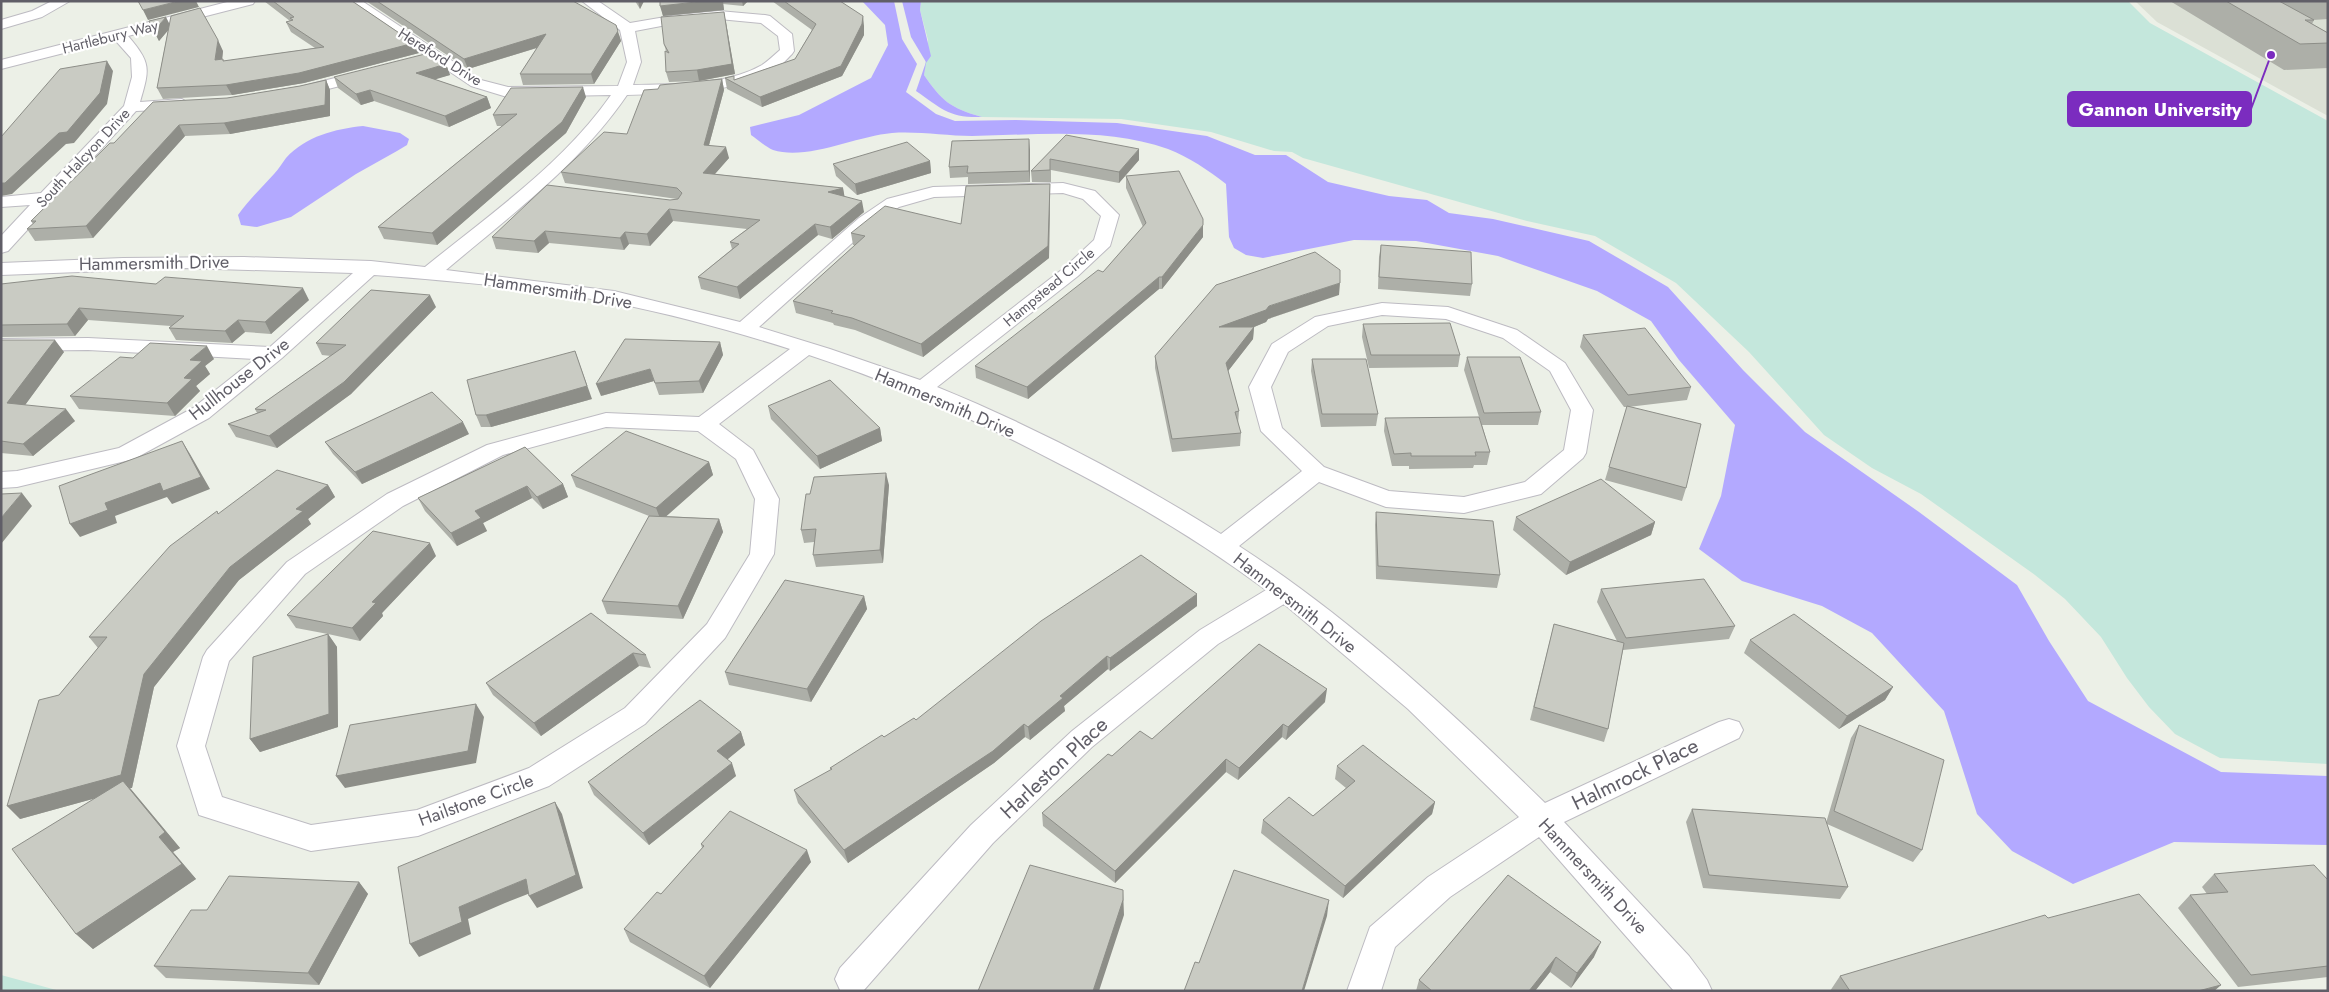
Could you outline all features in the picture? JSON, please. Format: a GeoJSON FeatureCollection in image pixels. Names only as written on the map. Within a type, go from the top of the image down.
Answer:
{"type":"FeatureCollection","features":[{"type":"Feature","properties":{"kind":"street","name":"Hartlebury Way"},"geometry":{"type":"LineString","coordinates":[[1,65],[248,1]]}},
{"type":"Feature","properties":{"kind":"street","name":"Hereford Drive"},"geometry":{"type":"LineString","coordinates":[[352,1],[476,83],[507,92],[544,93],[681,88],[734,80],[768,68],[787,51],[785,34],[765,19],[719,15],[677,19],[627,28]]}},
{"type":"Feature","properties":{"kind":"street"},"geometry":{"type":"LineString","coordinates":[[430,273],[534,187],[599,122],[625,89],[634,61],[627,28],[606,11],[589,1]]}},
{"type":"Feature","properties":{"kind":"street"},"geometry":{"type":"LineString","coordinates":[[1,25],[37,14],[63,2]]}},
{"type":"Feature","properties":{"kind":"street","name":"South Halcyon Drive"},"geometry":{"type":"LineString","coordinates":[[1,247],[44,198],[131,107],[140,76],[138,58],[119,35]]}},
{"type":"Feature","properties":{"kind":"street"},"geometry":{"type":"LineString","coordinates":[[415,61],[434,56]]}},
{"type":"Feature","properties":{"kind":"street"},"geometry":{"type":"LineString","coordinates":[[278,95],[378,72]]}},
{"type":"Feature","properties":{"kind":"street"},"geometry":{"type":"LineString","coordinates":[[131,107],[195,104]]}},
{"type":"Feature","properties":{"kind":"street"},"geometry":{"type":"LineString","coordinates":[[534,187],[553,189]]}},
{"type":"Feature","properties":{"kind":"street","name":"Hampstead Circle"},"geometry":{"type":"LineString","coordinates":[[743,330],[865,222],[893,203],[933,192],[1063,188],[1089,195],[1110,215],[1103,242],[1072,272],[922,389]]}},
{"type":"Feature","properties":{"kind":"street"},"geometry":{"type":"LineString","coordinates":[[1,202],[44,198]]}},
{"type":"Feature","properties":{"kind":"street","name":"Hammersmith Drive"},"geometry":{"type":"LineString","coordinates":[[1,269],[164,262],[371,267],[534,285],[652,305],[805,348],[922,389],[1026,436],[1118,485],[1222,546],[1285,591],[1409,694],[1541,819],[1678,967],[1695,991]]}},
{"type":"Feature","properties":{"kind":"street","name":"Hullhouse Drive"},"geometry":{"type":"LineString","coordinates":[[1,480],[16,479],[126,454],[201,413],[275,354],[371,267]]}},
{"type":"Feature","properties":{"kind":"street"},"geometry":{"type":"LineString","coordinates":[[1382,309],[1448,313],[1510,334],[1558,367],[1582,410],[1575,453],[1533,488],[1464,505],[1386,499],[1316,472],[1272,431],[1260,387],[1279,348],[1322,321],[1382,309]]}},
{"type":"Feature","properties":{"kind":"street"},"geometry":{"type":"LineString","coordinates":[[1,345],[88,344],[275,354]]}},
{"type":"Feature","properties":{"kind":"street"},"geometry":{"type":"LineString","coordinates":[[704,424],[768,378],[805,348]]}},
{"type":"Feature","properties":{"kind":"street","name":"Hailstone Circle"},"geometry":{"type":"LineString","coordinates":[[606,420],[704,424],[745,455],[767,500],[762,554],[716,631],[634,716],[539,777],[418,823],[310,838],[210,806],[191,746],[217,657],[296,568],[395,500],[496,450],[606,420]]}},
{"type":"Feature","properties":{"kind":"street"},"geometry":{"type":"LineString","coordinates":[[1222,546],[1316,472]]}},
{"type":"Feature","properties":{"kind":"street","name":"Harleston Place"},"geometry":{"type":"LineString","coordinates":[[852,979],[982,834],[1082,739],[1209,637],[1285,591]]}},
{"type":"Feature","properties":{"kind":"street","name":"Halmrock Place"},"geometry":{"type":"LineString","coordinates":[[1364,991],[1382,938],[1439,886],[1541,819],[1729,730]]}},
{"type":"Feature","properties":{"kind":"shaded area"},"geometry":{"type":"Polygon","coordinates":[[[862,1],[894,1],[902,39],[917,64],[906,92],[936,114],[955,121],[1015,120],[1117,123],[1207,136],[1255,155],[1286,155],[1328,182],[1389,196],[1427,200],[1449,213],[1493,219],[1589,241],[1668,287],[1743,370],[1805,432],[1919,512],[2017,585],[2049,641],[2088,701],[2221,772],[2328,776],[2328,845],[2174,842],[2073,884],[2012,851],[1977,814],[1944,711],[1872,633],[1822,606],[1742,581],[1699,549],[1721,496],[1735,425],[1679,360],[1651,321],[1597,291],[1498,256],[1416,241],[1354,240],[1263,258],[1246,255],[1234,248],[1229,237],[1226,184],[1198,164],[1176,152],[1144,142],[1096,135],[1071,134],[972,136],[892,133],[801,152],[786,153],[770,149],[751,135],[750,127],[799,115],[871,78],[888,45],[885,25],[862,1]]]}},
{"type":"Feature","properties":{"kind":"shaded area"},"geometry":{"type":"Polygon","coordinates":[[[902,1],[921,1],[920,10],[931,56],[926,63],[924,75],[936,91],[954,107],[982,117],[953,114],[916,91],[926,62],[911,37],[902,1]]]}},
{"type":"Feature","properties":{"kind":"shaded area"},"geometry":{"type":"Polygon","coordinates":[[[921,1],[2128,1],[2150,23],[2328,121],[2328,764],[2220,758],[2175,734],[2149,707],[2127,678],[2101,637],[2065,599],[2035,575],[1921,494],[1872,468],[1824,435],[1749,352],[1676,283],[1595,236],[1527,221],[1303,158],[1292,152],[1274,151],[1211,132],[1121,119],[982,117],[971,114],[954,107],[936,91],[924,75],[928,40],[920,10],[921,1]]]}},
{"type":"Feature","properties":{"kind":"shaded area"},"geometry":{"type":"Polygon","coordinates":[[[2135,1],[2328,1],[2328,116],[2157,22],[2135,1]]]}},
{"type":"Feature","properties":{"kind":"shaded area"},"geometry":{"type":"Polygon","coordinates":[[[363,126],[400,133],[409,139],[407,145],[356,174],[291,217],[257,227],[241,225],[238,215],[294,150],[322,135],[342,129],[363,126]]]}},
{"type":"Feature","properties":{"kind":"shaded area"},"geometry":{"type":"Polygon","coordinates":[[[1,975],[60,991],[1,991],[1,975]]]}},
{"type":"Feature","properties":{"kind":"building"},"geometry":{"type":"Polygon","coordinates":[[[138,1],[179,1],[143,10],[138,1]]]}},
{"type":"Feature","properties":{"kind":"building"},"geometry":{"type":"Polygon","coordinates":[[[273,1],[352,1],[414,43],[299,73],[226,85],[157,88],[171,16],[200,8],[218,40],[215,60],[223,59],[223,61],[324,47],[286,22],[293,20],[290,18],[294,17],[273,1]]]}},
{"type":"Feature","properties":{"kind":"building"},"geometry":{"type":"Polygon","coordinates":[[[377,1],[573,1],[616,25],[618,31],[591,74],[520,74],[546,34],[464,59],[377,1]]]}},
{"type":"Feature","properties":{"kind":"building"},"geometry":{"type":"Polygon","coordinates":[[[660,1],[705,1],[660,6],[660,1]]]}},
{"type":"Feature","properties":{"kind":"building"},"geometry":{"type":"Polygon","coordinates":[[[784,1],[840,1],[863,16],[862,24],[841,66],[760,97],[725,78],[734,76],[734,80],[795,59],[816,24],[784,1]]]}},
{"type":"Feature","properties":{"kind":"building"},"geometry":{"type":"Polygon","coordinates":[[[2226,1],[2279,1],[2314,20],[2305,20],[2328,33],[2328,43],[2300,44],[2226,1]]]}},
{"type":"Feature","properties":{"kind":"building"},"geometry":{"type":"Polygon","coordinates":[[[724,12],[732,64],[697,70],[666,72],[665,51],[669,53],[664,44],[661,17],[724,12]]]}},
{"type":"Feature","properties":{"kind":"building"},"geometry":{"type":"Polygon","coordinates":[[[166,17],[154,31],[149,21],[166,17]]]}},
{"type":"Feature","properties":{"kind":"building"},"geometry":{"type":"Polygon","coordinates":[[[429,53],[446,64],[416,73],[487,97],[445,116],[370,90],[356,94],[334,77],[429,53]]]}},
{"type":"Feature","properties":{"kind":"building"},"geometry":{"type":"Polygon","coordinates":[[[107,61],[100,93],[67,132],[59,133],[5,183],[1,183],[1,137],[60,69],[107,61]]]}},
{"type":"Feature","properties":{"kind":"building"},"geometry":{"type":"Polygon","coordinates":[[[722,79],[704,145],[726,147],[703,173],[843,188],[828,192],[862,201],[830,227],[815,224],[737,287],[698,277],[739,244],[730,242],[760,220],[669,209],[647,234],[625,232],[620,238],[545,231],[534,241],[492,237],[547,185],[670,200],[678,199],[682,193],[677,188],[561,172],[604,132],[627,134],[644,90],[658,89],[660,85],[722,79]]]}},
{"type":"Feature","properties":{"kind":"building"},"geometry":{"type":"Polygon","coordinates":[[[326,80],[325,105],[224,123],[179,125],[86,226],[27,229],[36,221],[31,221],[110,143],[114,143],[153,102],[227,98],[326,80]]]}},
{"type":"Feature","properties":{"kind":"building"},"geometry":{"type":"Polygon","coordinates":[[[583,87],[562,122],[432,233],[378,227],[517,114],[493,115],[511,88],[583,87]]]}},
{"type":"Feature","properties":{"kind":"building"},"geometry":{"type":"Polygon","coordinates":[[[1066,135],[1139,149],[1119,172],[1050,159],[1050,170],[1031,171],[1066,135]]]}},
{"type":"Feature","properties":{"kind":"building"},"geometry":{"type":"Polygon","coordinates":[[[1029,139],[1029,171],[967,173],[968,166],[949,167],[952,141],[1029,139]]]}},
{"type":"Feature","properties":{"kind":"building"},"geometry":{"type":"Polygon","coordinates":[[[907,142],[930,161],[855,184],[833,164],[907,142]]]}},
{"type":"Feature","properties":{"kind":"building"},"geometry":{"type":"Polygon","coordinates":[[[1179,171],[1203,219],[1203,225],[1162,277],[1159,277],[1027,387],[975,366],[1098,270],[1103,272],[1146,223],[1126,176],[1179,171]]]}},
{"type":"Feature","properties":{"kind":"building"},"geometry":{"type":"Polygon","coordinates":[[[1050,184],[1048,246],[921,344],[852,318],[831,313],[833,311],[793,301],[865,236],[851,233],[885,206],[961,224],[966,186],[1050,184]]]}},
{"type":"Feature","properties":{"kind":"building"},"geometry":{"type":"Polygon","coordinates":[[[1381,245],[1471,252],[1472,284],[1379,277],[1381,245]]]}},
{"type":"Feature","properties":{"kind":"building"},"geometry":{"type":"Polygon","coordinates":[[[1315,252],[1340,270],[1340,283],[1269,306],[1266,310],[1219,327],[1254,327],[1226,363],[1239,411],[1235,412],[1241,433],[1172,439],[1155,356],[1216,285],[1315,252]]]}},
{"type":"Feature","properties":{"kind":"building"},"geometry":{"type":"Polygon","coordinates":[[[72,276],[156,284],[165,277],[303,288],[265,322],[238,320],[225,331],[169,328],[184,316],[79,308],[67,324],[1,325],[1,284],[72,276]]]}},
{"type":"Feature","properties":{"kind":"building"},"geometry":{"type":"Polygon","coordinates":[[[371,290],[430,295],[344,382],[269,436],[228,424],[266,410],[255,409],[346,345],[316,343],[371,290]]]}},
{"type":"Feature","properties":{"kind":"building"},"geometry":{"type":"Polygon","coordinates":[[[1450,323],[1460,355],[1371,355],[1363,324],[1450,323]]]}},
{"type":"Feature","properties":{"kind":"building"},"geometry":{"type":"Polygon","coordinates":[[[1645,328],[1691,387],[1628,395],[1583,335],[1645,328]]]}},
{"type":"Feature","properties":{"kind":"building"},"geometry":{"type":"Polygon","coordinates":[[[625,339],[720,342],[699,381],[655,383],[650,369],[596,384],[625,339]]]}},
{"type":"Feature","properties":{"kind":"building"},"geometry":{"type":"Polygon","coordinates":[[[1,340],[55,340],[7,403],[66,409],[23,444],[1,441],[1,340]]]}},
{"type":"Feature","properties":{"kind":"building"},"geometry":{"type":"Polygon","coordinates":[[[150,343],[207,346],[190,360],[202,361],[184,378],[192,379],[167,403],[70,396],[120,357],[133,358],[150,343]]]}},
{"type":"Feature","properties":{"kind":"building"},"geometry":{"type":"Polygon","coordinates":[[[575,351],[587,386],[486,415],[476,415],[467,380],[575,351]]]}},
{"type":"Feature","properties":{"kind":"building"},"geometry":{"type":"Polygon","coordinates":[[[1467,357],[1520,357],[1541,412],[1484,413],[1467,357]]]}},
{"type":"Feature","properties":{"kind":"building"},"geometry":{"type":"Polygon","coordinates":[[[1312,359],[1366,359],[1378,414],[1322,414],[1312,359]]]}},
{"type":"Feature","properties":{"kind":"building"},"geometry":{"type":"Polygon","coordinates":[[[830,380],[880,428],[817,456],[768,406],[830,380]]]}},
{"type":"Feature","properties":{"kind":"building"},"geometry":{"type":"Polygon","coordinates":[[[432,392],[463,422],[355,472],[325,442],[432,392]]]}},
{"type":"Feature","properties":{"kind":"building"},"geometry":{"type":"Polygon","coordinates":[[[1627,406],[1701,424],[1686,488],[1609,467],[1627,406]]]}},
{"type":"Feature","properties":{"kind":"building"},"geometry":{"type":"Polygon","coordinates":[[[1479,417],[1490,452],[1475,452],[1476,456],[1411,456],[1411,453],[1394,454],[1385,418],[1479,417]]]}},
{"type":"Feature","properties":{"kind":"building"},"geometry":{"type":"Polygon","coordinates":[[[626,431],[709,462],[656,508],[571,475],[626,431]]]}},
{"type":"Feature","properties":{"kind":"building"},"geometry":{"type":"Polygon","coordinates":[[[182,441],[201,477],[163,491],[160,483],[105,503],[108,510],[70,524],[59,486],[182,441]]]}},
{"type":"Feature","properties":{"kind":"building"},"geometry":{"type":"Polygon","coordinates":[[[525,447],[563,484],[537,497],[527,486],[475,511],[481,518],[451,533],[418,498],[525,447]]]}},
{"type":"Feature","properties":{"kind":"building"},"geometry":{"type":"Polygon","coordinates":[[[277,470],[328,485],[296,509],[303,511],[230,567],[144,674],[121,775],[7,806],[39,700],[59,695],[107,637],[89,637],[170,546],[217,511],[218,514],[277,470]]]}},
{"type":"Feature","properties":{"kind":"building"},"geometry":{"type":"Polygon","coordinates":[[[886,473],[880,550],[813,555],[816,529],[801,530],[806,494],[810,494],[814,477],[886,473]]]}},
{"type":"Feature","properties":{"kind":"building"},"geometry":{"type":"Polygon","coordinates":[[[1601,479],[1655,522],[1570,562],[1516,517],[1601,479]]]}},
{"type":"Feature","properties":{"kind":"building"},"geometry":{"type":"Polygon","coordinates":[[[22,493],[1,518],[1,494],[22,493]]]}},
{"type":"Feature","properties":{"kind":"building"},"geometry":{"type":"Polygon","coordinates":[[[1376,512],[1493,521],[1500,575],[1378,566],[1376,512]]]}},
{"type":"Feature","properties":{"kind":"building"},"geometry":{"type":"Polygon","coordinates":[[[649,516],[719,519],[678,606],[602,601],[649,516]]]}},
{"type":"Feature","properties":{"kind":"building"},"geometry":{"type":"Polygon","coordinates":[[[373,531],[430,543],[372,602],[376,603],[352,628],[287,615],[373,531]]]}},
{"type":"Feature","properties":{"kind":"building"},"geometry":{"type":"Polygon","coordinates":[[[1141,555],[1197,594],[1110,658],[1107,656],[1060,696],[1063,698],[1028,727],[1024,724],[993,751],[844,850],[794,790],[832,769],[830,768],[882,735],[884,737],[914,718],[916,720],[1041,621],[1141,555]]]}},
{"type":"Feature","properties":{"kind":"building"},"geometry":{"type":"Polygon","coordinates":[[[1704,579],[1735,626],[1626,638],[1601,589],[1704,579]]]}},
{"type":"Feature","properties":{"kind":"building"},"geometry":{"type":"Polygon","coordinates":[[[785,580],[864,596],[807,689],[725,672],[785,580]]]}},
{"type":"Feature","properties":{"kind":"building"},"geometry":{"type":"Polygon","coordinates":[[[591,613],[646,655],[633,653],[534,723],[486,683],[591,613]]]}},
{"type":"Feature","properties":{"kind":"building"},"geometry":{"type":"Polygon","coordinates":[[[1794,614],[1893,687],[1847,716],[1750,640],[1794,614]]]}},
{"type":"Feature","properties":{"kind":"building"},"geometry":{"type":"Polygon","coordinates":[[[1554,624],[1624,643],[1608,729],[1534,707],[1554,624]]]}},
{"type":"Feature","properties":{"kind":"building"},"geometry":{"type":"Polygon","coordinates":[[[328,634],[329,714],[250,739],[253,657],[328,634]]]}},
{"type":"Feature","properties":{"kind":"building"},"geometry":{"type":"Polygon","coordinates":[[[1259,644],[1327,689],[1288,727],[1283,724],[1239,768],[1226,759],[1115,871],[1042,813],[1108,754],[1112,756],[1140,731],[1152,739],[1259,644]]]}},
{"type":"Feature","properties":{"kind":"building"},"geometry":{"type":"Polygon","coordinates":[[[700,700],[741,732],[717,751],[732,763],[643,833],[588,782],[700,700]]]}},
{"type":"Feature","properties":{"kind":"building"},"geometry":{"type":"Polygon","coordinates":[[[476,704],[468,751],[336,776],[350,725],[476,704]]]}},
{"type":"Feature","properties":{"kind":"building"},"geometry":{"type":"Polygon","coordinates":[[[1859,725],[1944,760],[1922,850],[1834,811],[1859,725]]]}},
{"type":"Feature","properties":{"kind":"building"},"geometry":{"type":"Polygon","coordinates":[[[1363,745],[1435,802],[1345,886],[1263,820],[1289,797],[1313,816],[1355,781],[1337,766],[1363,745]]]}},
{"type":"Feature","properties":{"kind":"building"},"geometry":{"type":"Polygon","coordinates":[[[123,781],[165,832],[159,837],[182,864],[76,934],[12,849],[123,781]]]}},
{"type":"Feature","properties":{"kind":"building"},"geometry":{"type":"Polygon","coordinates":[[[555,802],[576,875],[529,896],[526,879],[497,891],[459,907],[462,922],[410,944],[398,867],[555,802]]]}},
{"type":"Feature","properties":{"kind":"building"},"geometry":{"type":"Polygon","coordinates":[[[1692,809],[1825,818],[1848,887],[1709,875],[1692,809]]]}},
{"type":"Feature","properties":{"kind":"building"},"geometry":{"type":"Polygon","coordinates":[[[730,811],[807,850],[704,976],[624,929],[657,892],[661,894],[704,846],[701,844],[730,811]]]}},
{"type":"Feature","properties":{"kind":"building"},"geometry":{"type":"Polygon","coordinates":[[[1030,865],[1123,890],[1123,900],[1093,991],[978,991],[1030,865]]]}},
{"type":"Feature","properties":{"kind":"building"},"geometry":{"type":"Polygon","coordinates":[[[2314,865],[2328,880],[2328,966],[2251,975],[2190,895],[2228,892],[2214,874],[2314,865]]]}},
{"type":"Feature","properties":{"kind":"building"},"geometry":{"type":"Polygon","coordinates":[[[1234,870],[1329,900],[1302,991],[1184,991],[1195,962],[1199,963],[1234,870]]]}},
{"type":"Feature","properties":{"kind":"building"},"geometry":{"type":"Polygon","coordinates":[[[1508,875],[1601,942],[1577,973],[1556,957],[1529,991],[1432,991],[1419,980],[1508,875]]]}},
{"type":"Feature","properties":{"kind":"building"},"geometry":{"type":"Polygon","coordinates":[[[229,876],[359,882],[308,973],[154,966],[191,910],[207,910],[229,876]]]}},
{"type":"Feature","properties":{"kind":"building"},"geometry":{"type":"Polygon","coordinates":[[[2139,894],[2221,985],[2198,991],[1850,991],[1840,976],[2045,915],[2048,918],[2139,894]]]}},
{"type":"Feature","properties":{"kind":"place","name":"Gannon University"},"geometry":{"type":"Point","coordinates":[2271,55]}}]}
